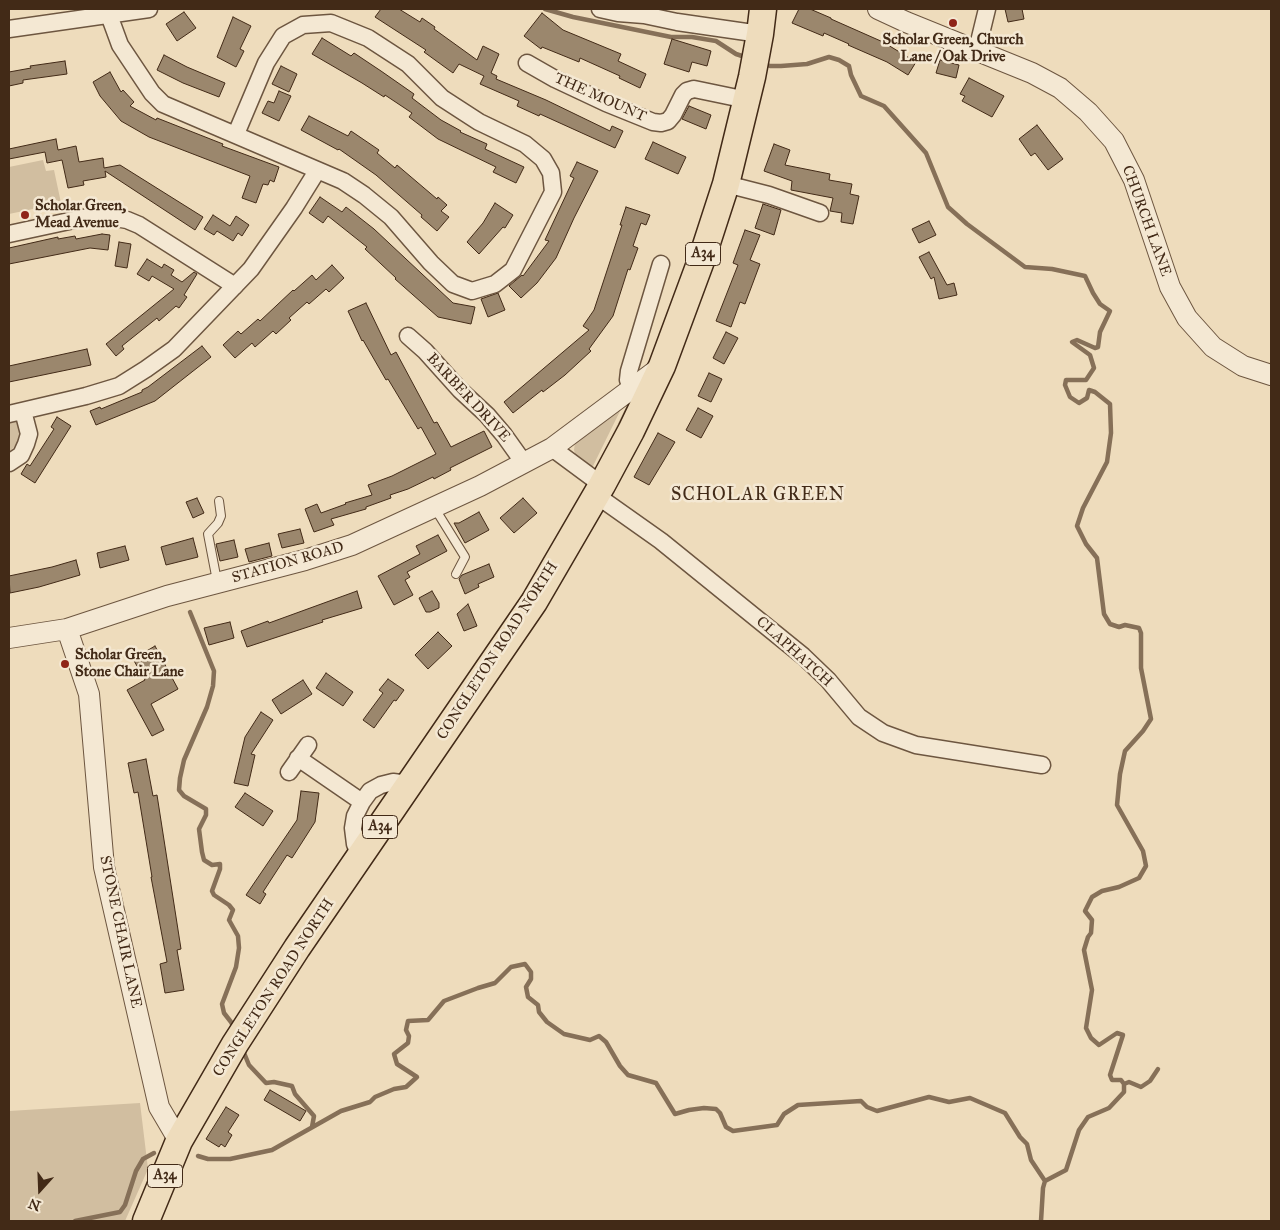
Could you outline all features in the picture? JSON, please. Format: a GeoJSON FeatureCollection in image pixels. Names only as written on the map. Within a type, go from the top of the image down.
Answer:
{"type":"FeatureCollection","features":[{"type":"Feature","properties":{"kind":"highway","name":"CONGLETON ROAD NORTH"},"geometry":{"type":"LineString","coordinates":[[146,1221],[180,1141],[240,1036],[297,948],[534,602],[631,431],[662,366],[702,258],[726,184],[747,100],[761,21]]}},
{"type":"Feature","properties":{"kind":"street"},"geometry":{"type":"LineString","coordinates":[[9,29],[148,9]]}},
{"type":"Feature","properties":{"kind":"street"},"geometry":{"type":"LineString","coordinates":[[600,9],[677,22],[761,21]]}},
{"type":"Feature","properties":{"kind":"street","name":"CHURCH LANE"},"geometry":{"type":"LineString","coordinates":[[878,9],[1032,73],[1060,88],[1088,112],[1114,141],[1134,180],[1170,287],[1186,318],[1213,347],[1243,366],[1271,375]]}},
{"type":"Feature","properties":{"kind":"street"},"geometry":{"type":"LineString","coordinates":[[976,50],[987,9]]}},
{"type":"Feature","properties":{"kind":"street"},"geometry":{"type":"LineString","coordinates":[[109,15],[120,45],[152,93],[163,104],[343,181],[391,217],[431,263],[453,284],[472,291],[496,284],[513,270],[553,192],[551,173],[543,159],[525,144],[479,122],[442,98],[408,64],[368,38],[331,23],[304,24],[282,36],[266,63],[236,134]]}},
{"type":"Feature","properties":{"kind":"street","name":"THE MOUNT"},"geometry":{"type":"LineString","coordinates":[[527,63],[555,79],[606,103],[653,122],[661,123],[668,121],[682,96],[688,90],[694,89],[747,100]]}},
{"type":"Feature","properties":{"kind":"street"},"geometry":{"type":"LineString","coordinates":[[9,463],[21,455],[28,434],[16,412],[86,396],[119,386],[174,348],[251,269],[318,170]]}},
{"type":"Feature","properties":{"kind":"street"},"geometry":{"type":"LineString","coordinates":[[726,184],[769,195],[820,213]]}},
{"type":"Feature","properties":{"kind":"street"},"geometry":{"type":"LineString","coordinates":[[9,234],[62,221],[97,215],[127,220],[139,225],[235,286]]}},
{"type":"Feature","properties":{"kind":"street"},"geometry":{"type":"LineString","coordinates":[[632,388],[628,380],[629,370],[662,264]]}},
{"type":"Feature","properties":{"kind":"street","name":"BARBER DRIVE"},"geometry":{"type":"LineString","coordinates":[[408,336],[487,415],[524,463]]}},
{"type":"Feature","properties":{"kind":"street","name":"STATION ROAD"},"geometry":{"type":"LineString","coordinates":[[9,638],[67,629],[167,596],[305,560],[342,548],[480,486],[552,448],[662,366]]}},
{"type":"Feature","properties":{"kind":"street"},"geometry":{"type":"LineString","coordinates":[[552,448],[599,490]]}},
{"type":"Feature","properties":{"kind":"street","name":"CLAPHATCH"},"geometry":{"type":"LineString","coordinates":[[599,490],[803,656],[828,680],[859,717],[882,733],[916,745],[1042,765]]}},
{"type":"Feature","properties":{"kind":"street","name":"STONE CHAIR LANE"},"geometry":{"type":"LineString","coordinates":[[67,629],[89,694],[104,867],[159,1107],[180,1141]]}},
{"type":"Feature","properties":{"kind":"street"},"geometry":{"type":"LineString","coordinates":[[308,745],[294,765],[362,802]]}},
{"type":"Feature","properties":{"kind":"street"},"geometry":{"type":"LineString","coordinates":[[360,856],[355,844],[353,828],[355,816],[362,802],[370,791],[381,785],[394,782],[409,784]]}},
{"type":"Feature","properties":{"kind":"lane"},"geometry":{"type":"LineString","coordinates":[[218,583],[208,534],[218,523],[221,516],[219,501]]}},
{"type":"Feature","properties":{"kind":"lane"},"geometry":{"type":"LineString","coordinates":[[434,507],[465,557],[456,574]]}},
{"type":"Feature","properties":{"kind":"shaded area"},"geometry":{"type":"Polygon","coordinates":[[[43,160],[46,171],[54,170],[61,203],[9,214],[9,167],[43,160]]]}},
{"type":"Feature","properties":{"kind":"shaded area"},"geometry":{"type":"Polygon","coordinates":[[[623,405],[592,468],[576,457],[574,450],[575,442],[623,405]]]}},
{"type":"Feature","properties":{"kind":"shaded area"},"geometry":{"type":"Polygon","coordinates":[[[627,405],[628,407],[598,469],[596,468],[627,405]]]}},
{"type":"Feature","properties":{"kind":"shaded area"},"geometry":{"type":"Polygon","coordinates":[[[18,416],[22,432],[19,441],[9,453],[9,418],[18,416]]]}},
{"type":"Feature","properties":{"kind":"shaded area"},"geometry":{"type":"Polygon","coordinates":[[[140,1103],[148,1169],[125,1221],[9,1221],[9,1111],[140,1103]]]}},
{"type":"Feature","properties":{"kind":"building"},"geometry":{"type":"Polygon","coordinates":[[[381,9],[399,9],[420,22],[422,18],[477,60],[483,46],[499,54],[491,73],[497,76],[496,79],[546,100],[610,131],[612,126],[623,131],[615,148],[540,114],[539,116],[517,106],[519,101],[480,84],[484,76],[459,64],[453,73],[424,52],[426,50],[375,17],[381,9]]]}},
{"type":"Feature","properties":{"kind":"building"},"geometry":{"type":"Polygon","coordinates":[[[799,9],[810,9],[831,18],[883,42],[916,62],[908,75],[887,62],[849,44],[824,33],[823,36],[792,23],[799,9]]]}},
{"type":"Feature","properties":{"kind":"building"},"geometry":{"type":"Polygon","coordinates":[[[1005,9],[1022,9],[1024,19],[1008,22],[1005,9]]]}},
{"type":"Feature","properties":{"kind":"building"},"geometry":{"type":"Polygon","coordinates":[[[184,12],[196,28],[177,41],[166,24],[184,12]]]}},
{"type":"Feature","properties":{"kind":"building"},"geometry":{"type":"Polygon","coordinates":[[[542,13],[563,30],[621,54],[618,61],[646,74],[640,88],[619,78],[620,76],[580,58],[579,62],[542,47],[541,49],[524,36],[542,13]]]}},
{"type":"Feature","properties":{"kind":"building"},"geometry":{"type":"Polygon","coordinates":[[[233,17],[251,26],[240,49],[244,51],[236,67],[217,57],[233,17]]]}},
{"type":"Feature","properties":{"kind":"building"},"geometry":{"type":"Polygon","coordinates":[[[322,38],[351,56],[354,53],[381,71],[414,94],[412,98],[441,120],[460,132],[487,144],[485,149],[524,167],[516,183],[493,172],[496,167],[438,139],[409,117],[412,113],[385,95],[384,97],[312,54],[322,38]]]}},
{"type":"Feature","properties":{"kind":"building"},"geometry":{"type":"Polygon","coordinates":[[[672,39],[711,51],[707,66],[692,62],[689,72],[664,64],[672,39]]]}},
{"type":"Feature","properties":{"kind":"building"},"geometry":{"type":"Polygon","coordinates":[[[164,55],[225,83],[219,97],[183,83],[157,70],[164,55]]]}},
{"type":"Feature","properties":{"kind":"building"},"geometry":{"type":"Polygon","coordinates":[[[940,60],[959,65],[956,78],[936,73],[940,60]]]}},
{"type":"Feature","properties":{"kind":"building"},"geometry":{"type":"Polygon","coordinates":[[[65,61],[67,74],[23,80],[23,83],[9,86],[9,72],[31,68],[30,66],[65,61]]]}},
{"type":"Feature","properties":{"kind":"building"},"geometry":{"type":"Polygon","coordinates":[[[281,66],[297,74],[289,92],[272,84],[281,66]]]}},
{"type":"Feature","properties":{"kind":"building"},"geometry":{"type":"Polygon","coordinates":[[[110,72],[121,92],[123,90],[134,102],[130,106],[156,120],[157,118],[223,144],[222,146],[279,167],[274,182],[270,180],[268,185],[263,184],[256,203],[242,198],[250,176],[149,137],[121,121],[100,96],[93,82],[110,72]]]}},
{"type":"Feature","properties":{"kind":"building"},"geometry":{"type":"Polygon","coordinates":[[[969,78],[1004,96],[992,117],[962,101],[965,96],[960,94],[969,78]]]}},
{"type":"Feature","properties":{"kind":"building"},"geometry":{"type":"Polygon","coordinates":[[[279,91],[291,96],[279,121],[262,113],[268,101],[274,103],[279,91]]]}},
{"type":"Feature","properties":{"kind":"building"},"geometry":{"type":"Polygon","coordinates":[[[689,106],[711,115],[706,129],[682,119],[689,106]]]}},
{"type":"Feature","properties":{"kind":"building"},"geometry":{"type":"Polygon","coordinates":[[[309,116],[348,136],[351,131],[379,150],[377,153],[395,168],[397,165],[437,199],[438,197],[447,205],[441,211],[449,217],[437,231],[421,217],[422,215],[376,175],[339,149],[301,130],[309,116]]]}},
{"type":"Feature","properties":{"kind":"building"},"geometry":{"type":"Polygon","coordinates":[[[1037,125],[1063,159],[1048,170],[1035,153],[1031,156],[1019,139],[1037,125]]]}},
{"type":"Feature","properties":{"kind":"building"},"geometry":{"type":"Polygon","coordinates":[[[56,139],[58,150],[76,146],[79,162],[103,158],[104,168],[120,165],[203,217],[195,230],[105,171],[106,177],[83,181],[84,185],[68,188],[62,160],[47,163],[45,152],[9,159],[9,149],[56,139]]]}},
{"type":"Feature","properties":{"kind":"building"},"geometry":{"type":"Polygon","coordinates":[[[653,142],[686,157],[678,174],[645,159],[653,142]]]}},
{"type":"Feature","properties":{"kind":"building"},"geometry":{"type":"Polygon","coordinates":[[[774,144],[790,150],[785,165],[830,174],[829,180],[852,184],[850,194],[859,196],[853,224],[841,222],[842,213],[830,211],[833,198],[791,190],[792,181],[764,171],[774,144]]]}},
{"type":"Feature","properties":{"kind":"building"},"geometry":{"type":"Polygon","coordinates":[[[577,162],[598,171],[556,258],[537,283],[521,298],[509,286],[523,276],[549,241],[545,240],[574,178],[570,176],[577,162]]]}},
{"type":"Feature","properties":{"kind":"building"},"geometry":{"type":"Polygon","coordinates":[[[320,197],[342,212],[346,207],[374,229],[453,303],[475,307],[471,324],[438,317],[395,279],[365,249],[367,247],[328,216],[323,223],[309,213],[320,197]]]}},
{"type":"Feature","properties":{"kind":"building"},"geometry":{"type":"Polygon","coordinates":[[[495,203],[513,215],[505,228],[503,227],[479,254],[467,242],[483,223],[495,203]]]}},
{"type":"Feature","properties":{"kind":"building"},"geometry":{"type":"Polygon","coordinates":[[[763,204],[781,210],[774,235],[755,228],[763,204]]]}},
{"type":"Feature","properties":{"kind":"building"},"geometry":{"type":"Polygon","coordinates":[[[626,207],[650,215],[646,225],[641,223],[633,246],[638,248],[630,270],[628,269],[613,316],[589,349],[591,351],[565,375],[513,413],[504,402],[589,330],[583,326],[594,310],[622,225],[620,225],[626,207]]]}},
{"type":"Feature","properties":{"kind":"building"},"geometry":{"type":"Polygon","coordinates":[[[213,215],[230,226],[236,216],[249,225],[242,236],[238,233],[233,241],[217,231],[214,235],[204,229],[213,215]]]}},
{"type":"Feature","properties":{"kind":"building"},"geometry":{"type":"Polygon","coordinates":[[[929,221],[936,235],[919,243],[912,229],[929,221]]]}},
{"type":"Feature","properties":{"kind":"building"},"geometry":{"type":"Polygon","coordinates":[[[745,230],[760,235],[750,260],[760,264],[745,304],[740,302],[731,327],[716,321],[738,265],[733,263],[745,230]]]}},
{"type":"Feature","properties":{"kind":"building"},"geometry":{"type":"Polygon","coordinates":[[[102,234],[110,235],[108,250],[90,248],[9,264],[9,248],[58,237],[58,239],[75,236],[76,239],[102,234]]]}},
{"type":"Feature","properties":{"kind":"building"},"geometry":{"type":"Polygon","coordinates":[[[119,242],[131,244],[127,268],[115,266],[119,242]]]}},
{"type":"Feature","properties":{"kind":"building"},"geometry":{"type":"Polygon","coordinates":[[[929,252],[947,285],[954,283],[957,295],[939,299],[934,277],[931,279],[919,257],[929,252]]]}},
{"type":"Feature","properties":{"kind":"building"},"geometry":{"type":"Polygon","coordinates":[[[147,259],[162,268],[164,264],[174,270],[171,275],[182,282],[194,272],[197,274],[184,295],[187,297],[179,308],[176,306],[159,321],[157,318],[122,346],[124,349],[116,356],[106,344],[174,289],[152,276],[149,281],[137,274],[147,259]]]}},
{"type":"Feature","properties":{"kind":"building"},"geometry":{"type":"Polygon","coordinates":[[[332,265],[344,278],[329,292],[326,289],[309,304],[307,302],[289,318],[291,320],[276,334],[273,331],[255,347],[252,343],[235,358],[223,345],[238,331],[241,334],[258,319],[260,321],[312,275],[316,280],[332,265]]]}},
{"type":"Feature","properties":{"kind":"building"},"geometry":{"type":"Polygon","coordinates":[[[498,293],[505,310],[488,317],[481,299],[498,293]]]}},
{"type":"Feature","properties":{"kind":"building"},"geometry":{"type":"Polygon","coordinates":[[[366,303],[391,355],[396,352],[434,423],[437,422],[451,447],[484,431],[492,447],[450,468],[451,470],[434,479],[433,477],[390,495],[391,498],[366,507],[366,509],[331,519],[334,525],[314,532],[305,509],[317,504],[321,513],[372,495],[368,485],[392,476],[436,454],[421,427],[418,429],[388,379],[386,380],[362,341],[348,311],[366,303]]]}},
{"type":"Feature","properties":{"kind":"building"},"geometry":{"type":"Polygon","coordinates":[[[726,332],[738,338],[724,364],[713,358],[726,332]]]}},
{"type":"Feature","properties":{"kind":"building"},"geometry":{"type":"Polygon","coordinates":[[[202,346],[211,357],[155,401],[96,425],[90,411],[100,407],[101,409],[142,392],[142,390],[202,346]]]}},
{"type":"Feature","properties":{"kind":"building"},"geometry":{"type":"Polygon","coordinates":[[[87,349],[91,365],[9,382],[9,366],[87,349]]]}},
{"type":"Feature","properties":{"kind":"building"},"geometry":{"type":"Polygon","coordinates":[[[709,373],[722,379],[711,402],[698,396],[709,373]]]}},
{"type":"Feature","properties":{"kind":"building"},"geometry":{"type":"Polygon","coordinates":[[[698,408],[713,416],[701,438],[686,430],[698,408]]]}},
{"type":"Feature","properties":{"kind":"building"},"geometry":{"type":"Polygon","coordinates":[[[57,417],[71,426],[35,483],[21,474],[27,464],[30,466],[54,429],[51,427],[57,417]]]}},
{"type":"Feature","properties":{"kind":"building"},"geometry":{"type":"Polygon","coordinates":[[[658,433],[675,442],[649,485],[634,477],[658,433]]]}},
{"type":"Feature","properties":{"kind":"building"},"geometry":{"type":"Polygon","coordinates":[[[197,498],[204,513],[193,518],[186,502],[197,498]]]}},
{"type":"Feature","properties":{"kind":"building"},"geometry":{"type":"Polygon","coordinates":[[[523,498],[537,513],[514,533],[500,518],[523,498]]]}},
{"type":"Feature","properties":{"kind":"building"},"geometry":{"type":"Polygon","coordinates":[[[479,512],[489,530],[465,543],[454,523],[459,523],[479,512]]]}},
{"type":"Feature","properties":{"kind":"building"},"geometry":{"type":"Polygon","coordinates":[[[300,529],[304,543],[282,548],[278,534],[300,529]]]}},
{"type":"Feature","properties":{"kind":"building"},"geometry":{"type":"Polygon","coordinates":[[[438,535],[447,551],[407,572],[410,577],[405,580],[413,595],[394,605],[378,576],[420,554],[416,546],[438,535]]]}},
{"type":"Feature","properties":{"kind":"building"},"geometry":{"type":"Polygon","coordinates":[[[193,538],[198,557],[166,565],[161,547],[193,538]]]}},
{"type":"Feature","properties":{"kind":"building"},"geometry":{"type":"Polygon","coordinates":[[[234,540],[238,557],[220,561],[216,544],[234,540]]]}},
{"type":"Feature","properties":{"kind":"building"},"geometry":{"type":"Polygon","coordinates":[[[269,543],[272,556],[249,562],[245,549],[269,543]]]}},
{"type":"Feature","properties":{"kind":"building"},"geometry":{"type":"Polygon","coordinates":[[[125,546],[129,560],[100,568],[97,553],[125,546]]]}},
{"type":"Feature","properties":{"kind":"building"},"geometry":{"type":"Polygon","coordinates":[[[76,560],[80,575],[10,593],[9,576],[76,560]]]}},
{"type":"Feature","properties":{"kind":"building"},"geometry":{"type":"Polygon","coordinates":[[[489,564],[494,577],[478,584],[479,587],[465,594],[459,579],[462,575],[489,564]]]}},
{"type":"Feature","properties":{"kind":"building"},"geometry":{"type":"Polygon","coordinates":[[[357,591],[362,608],[247,647],[241,631],[268,621],[269,623],[357,591]]]}},
{"type":"Feature","properties":{"kind":"building"},"geometry":{"type":"Polygon","coordinates":[[[432,591],[439,603],[439,608],[426,612],[419,598],[432,591]]]}},
{"type":"Feature","properties":{"kind":"building"},"geometry":{"type":"Polygon","coordinates":[[[468,604],[477,626],[464,631],[457,614],[468,604]]]}},
{"type":"Feature","properties":{"kind":"building"},"geometry":{"type":"Polygon","coordinates":[[[230,622],[234,638],[209,645],[204,628],[230,622]]]}},
{"type":"Feature","properties":{"kind":"building"},"geometry":{"type":"Polygon","coordinates":[[[438,632],[452,646],[428,669],[415,655],[438,632]]]}},
{"type":"Feature","properties":{"kind":"building"},"geometry":{"type":"Polygon","coordinates":[[[155,646],[178,689],[151,704],[164,730],[152,736],[127,690],[145,680],[133,659],[155,646]]]}},
{"type":"Feature","properties":{"kind":"building"},"geometry":{"type":"Polygon","coordinates":[[[326,673],[353,692],[343,706],[316,688],[326,673]]]}},
{"type":"Feature","properties":{"kind":"building"},"geometry":{"type":"Polygon","coordinates":[[[388,679],[404,690],[396,701],[394,700],[374,728],[363,720],[383,693],[379,690],[388,679]]]}},
{"type":"Feature","properties":{"kind":"building"},"geometry":{"type":"Polygon","coordinates":[[[303,680],[312,694],[281,714],[272,700],[303,680]]]}},
{"type":"Feature","properties":{"kind":"building"},"geometry":{"type":"Polygon","coordinates":[[[261,712],[273,720],[251,754],[255,755],[248,786],[234,783],[245,737],[261,712]]]}},
{"type":"Feature","properties":{"kind":"building"},"geometry":{"type":"Polygon","coordinates":[[[146,759],[153,796],[157,795],[181,949],[177,950],[184,990],[165,993],[160,964],[167,962],[138,792],[134,793],[128,763],[146,759]]]}},
{"type":"Feature","properties":{"kind":"building"},"geometry":{"type":"Polygon","coordinates":[[[301,791],[319,793],[315,822],[292,858],[287,855],[263,892],[266,894],[260,904],[246,895],[297,820],[301,791]]]}},
{"type":"Feature","properties":{"kind":"building"},"geometry":{"type":"Polygon","coordinates":[[[245,793],[273,811],[263,826],[235,807],[245,793]]]}},
{"type":"Feature","properties":{"kind":"building"},"geometry":{"type":"Polygon","coordinates":[[[270,1090],[306,1111],[300,1121],[264,1100],[270,1090]]]}},
{"type":"Feature","properties":{"kind":"building"},"geometry":{"type":"Polygon","coordinates":[[[226,1107],[239,1115],[228,1132],[232,1135],[225,1147],[221,1144],[219,1147],[206,1139],[226,1107]]]}},
{"type":"Feature","properties":{"kind":"waterway"},"geometry":{"type":"LineString","coordinates":[[545,9],[573,17],[671,37],[692,37],[716,41],[736,54],[748,58]]}},
{"type":"Feature","properties":{"kind":"waterway"},"geometry":{"type":"LineString","coordinates":[[762,63],[770,66],[807,64],[829,57],[849,66],[861,96],[884,106],[926,153],[948,207],[967,224],[1025,267],[1052,269],[1085,276],[1100,304],[1110,311],[1100,332],[1098,347],[1095,348],[1077,340],[1072,342],[1090,355],[1094,368],[1086,380],[1066,380],[1065,385],[1070,397],[1079,403],[1087,398],[1089,390],[1095,392],[1110,404],[1111,433],[1107,462],[1083,508],[1077,526],[1086,544],[1097,558],[1104,614],[1110,624],[1119,627],[1125,625],[1139,628],[1141,633],[1141,668],[1151,719],[1125,751],[1120,774],[1117,805],[1143,851],[1146,866],[1139,878],[1119,887],[1102,891],[1092,897],[1085,911],[1092,920],[1091,933],[1084,950],[1092,990],[1086,1028],[1091,1038],[1099,1045],[1117,1033],[1123,1035],[1110,1075],[1112,1080],[1121,1080],[1124,1084],[1124,1092],[1109,1108],[1088,1117],[1079,1130],[1066,1170],[1045,1181],[1041,1221]]}},
{"type":"Feature","properties":{"kind":"waterway"},"geometry":{"type":"LineString","coordinates":[[190,612],[214,671],[213,686],[207,707],[184,760],[179,790],[184,796],[206,809],[206,815],[199,829],[204,860],[212,865],[220,864],[212,891],[214,895],[233,910],[229,920],[238,936],[239,948],[236,967],[222,1004],[224,1013],[235,1030]]}},
{"type":"Feature","properties":{"kind":"waterway"},"geometry":{"type":"LineString","coordinates":[[198,1156],[208,1159],[230,1159],[272,1150],[341,1111],[370,1102],[375,1097],[394,1089],[406,1087],[417,1077],[397,1064],[394,1054],[408,1043],[409,1036],[406,1030],[408,1021],[428,1020],[444,1001],[495,983],[511,967],[525,964],[531,972],[531,979],[526,987],[528,997],[538,1005],[539,1012],[547,1022],[564,1034],[590,1040],[599,1036],[606,1042],[620,1066],[628,1075],[656,1083],[675,1114],[704,1108],[716,1109],[720,1113],[726,1127],[733,1131],[777,1125],[784,1114],[798,1105],[861,1101],[867,1107],[877,1111],[929,1097],[949,1102],[970,1098],[1005,1113],[1020,1137],[1027,1144],[1031,1160],[1045,1181]]}},
{"type":"Feature","properties":{"kind":"waterway"},"geometry":{"type":"LineString","coordinates":[[242,1048],[249,1065],[266,1083],[274,1082],[292,1086],[295,1094],[314,1116],[312,1127]]}},
{"type":"Feature","properties":{"kind":"waterway"},"geometry":{"type":"LineString","coordinates":[[1124,1084],[1129,1082],[1141,1087],[1150,1081],[1158,1069]]}},
{"type":"Feature","properties":{"kind":"waterway"},"geometry":{"type":"LineString","coordinates":[[75,1221],[120,1212],[125,1205],[136,1171],[143,1159],[154,1153]]}},
{"type":"Feature","properties":{"kind":"place","name":"Scholar Green, Church Lane / Oak Drive"},"geometry":{"type":"Point","coordinates":[953,23]}},
{"type":"Feature","properties":{"kind":"place","name":"Scholar Green, Mead Avenue"},"geometry":{"type":"Point","coordinates":[25,215]}},
{"type":"Feature","properties":{"kind":"place","name":"Scholar Green, Stone Chair Lane"},"geometry":{"type":"Point","coordinates":[65,664]}},
{"type":"Feature","properties":{"kind":"district","name":"SCHOLAR GREEN"},"geometry":{"type":"Point","coordinates":[758,496]}}]}
